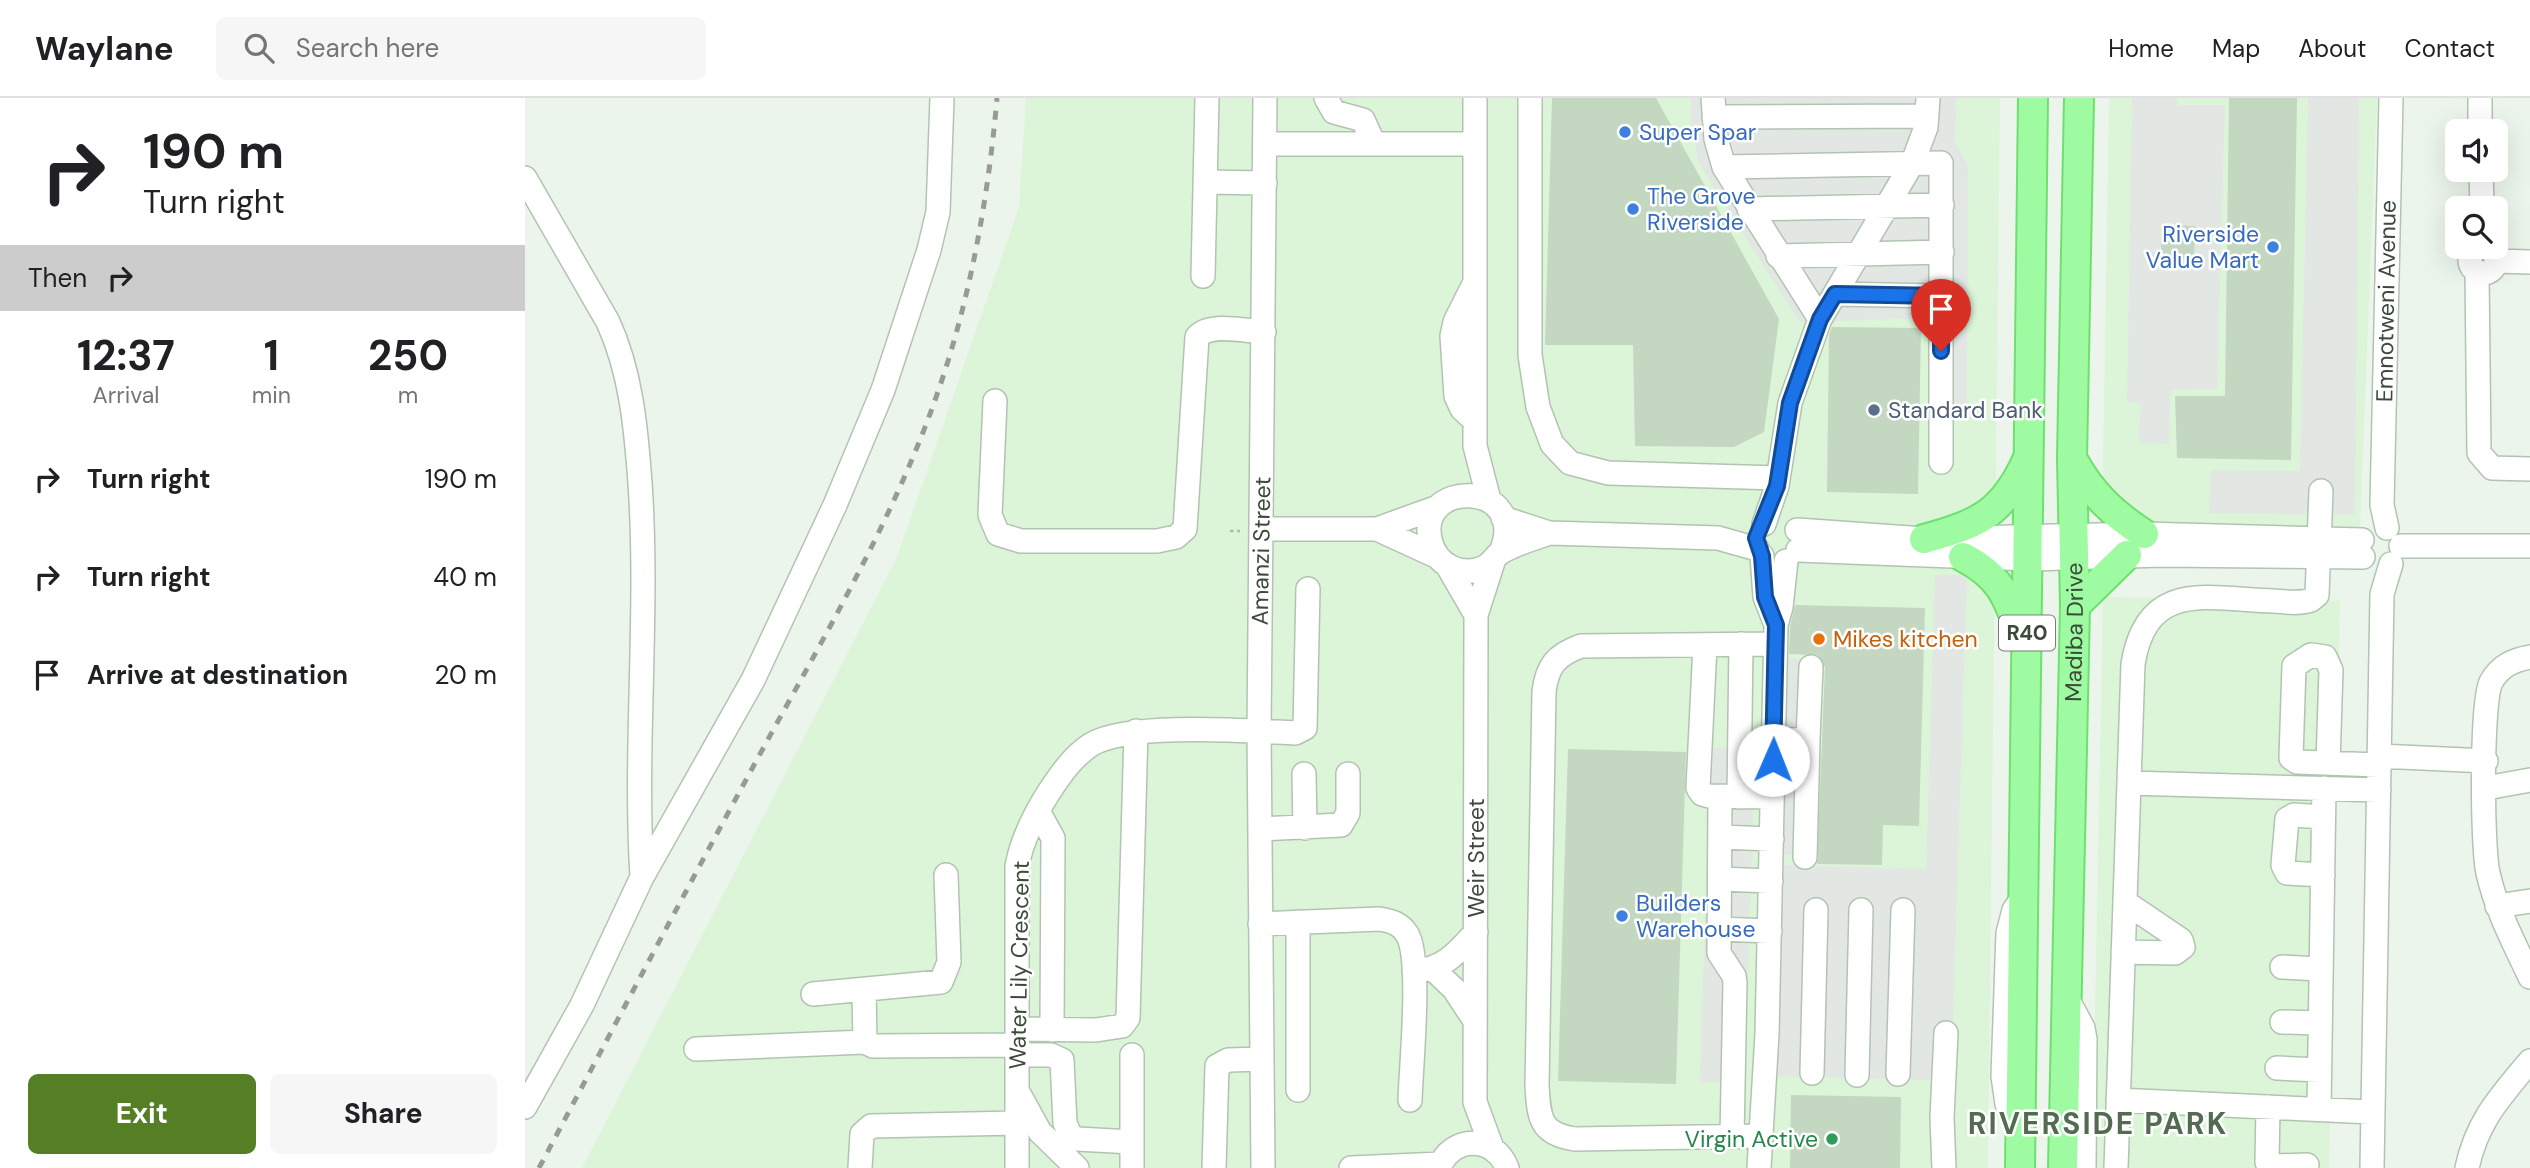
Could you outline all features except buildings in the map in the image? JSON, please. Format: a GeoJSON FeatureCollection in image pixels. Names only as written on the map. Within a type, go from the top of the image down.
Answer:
{"type":"FeatureCollection","features":[{"type":"Feature","properties":{"kind":"main road","name":"Madiba Drive"},"geometry":{"type":"LineString","coordinates":[[2020,1168],[2033,98]]}},
{"type":"Feature","properties":{"kind":"main road","name":"Madiba Drive"},"geometry":{"type":"LineString","coordinates":[[2063,1168],[2075,606],[2071,458],[2079,98]]}},
{"type":"Feature","properties":{"kind":"main road"},"geometry":{"type":"LineString","coordinates":[[1924,539],[1963,529],[1987,517],[2014,485],[2028,456]]}},
{"type":"Feature","properties":{"kind":"main road"},"geometry":{"type":"LineString","coordinates":[[2071,458],[2085,482],[2135,545],[2075,606]]}},
{"type":"Feature","properties":{"kind":"main road"},"geometry":{"type":"LineString","coordinates":[[1963,557],[1983,568],[1998,583],[2026,649]]}},
{"type":"Feature","properties":{"kind":"street"},"geometry":{"type":"LineString","coordinates":[[525,1107],[582,1005],[642,877],[753,680],[835,505],[883,390],[929,250],[938,212],[942,98]]}},
{"type":"Feature","properties":{"kind":"street"},"geometry":{"type":"LineString","coordinates":[[1203,276],[1207,98]]}},
{"type":"Feature","properties":{"kind":"street","name":"Amanzi Street"},"geometry":{"type":"LineString","coordinates":[[1263,1168],[1259,732],[1265,98]]}},
{"type":"Feature","properties":{"kind":"street"},"geometry":{"type":"LineString","coordinates":[[1326,98],[1335,112],[1363,120],[1374,144]]}},
{"type":"Feature","properties":{"kind":"street"},"geometry":{"type":"LineString","coordinates":[[1475,98],[1475,446],[1505,541],[1476,615]]}},
{"type":"Feature","properties":{"kind":"street"},"geometry":{"type":"LineString","coordinates":[[1530,98],[1532,374],[1542,422],[1552,444],[1570,463],[1608,473],[1777,482]]}},
{"type":"Feature","properties":{"kind":"street","name":"Emnotweni Avenue"},"geometry":{"type":"LineString","coordinates":[[2372,1168],[2382,594],[2378,547],[2382,505],[2391,98]]}},
{"type":"Feature","properties":{"kind":"street"},"geometry":{"type":"LineString","coordinates":[[2480,98],[2480,119]]}},
{"type":"Feature","properties":{"kind":"street"},"geometry":{"type":"LineString","coordinates":[[1759,1168],[1770,931],[1775,634],[1781,607],[1776,540],[1777,482],[1790,403],[1820,319],[1890,205],[1913,162],[1921,144],[1927,107],[1714,107],[1724,167],[1820,319]]}},
{"type":"Feature","properties":{"kind":"street"},"geometry":{"type":"LineString","coordinates":[[1265,145],[1475,144]]}},
{"type":"Feature","properties":{"kind":"street"},"geometry":{"type":"LineString","coordinates":[[1724,167],[1941,163],[1941,462]]}},
{"type":"Feature","properties":{"kind":"street"},"geometry":{"type":"LineString","coordinates":[[525,178],[608,321],[618,342],[628,384],[635,427],[643,537],[638,804],[642,877]]}},
{"type":"Feature","properties":{"kind":"street"},"geometry":{"type":"LineString","coordinates":[[1206,182],[1265,183]]}},
{"type":"Feature","properties":{"kind":"street"},"geometry":{"type":"LineString","coordinates":[[1749,209],[1942,205]]}},
{"type":"Feature","properties":{"kind":"street"},"geometry":{"type":"LineString","coordinates":[[1778,256],[1860,252],[1942,253]]}},
{"type":"Feature","properties":{"kind":"street"},"geometry":{"type":"LineString","coordinates":[[2484,259],[2476,436],[2481,460],[2492,468],[2501,470],[2530,469]]}},
{"type":"Feature","properties":{"kind":"street"},"geometry":{"type":"LineString","coordinates":[[2502,259],[2530,262]]}},
{"type":"Feature","properties":{"kind":"street"},"geometry":{"type":"LineString","coordinates":[[1835,294],[1941,296]]}},
{"type":"Feature","properties":{"kind":"street"},"geometry":{"type":"LineString","coordinates":[[995,401],[990,515],[998,534],[1021,541],[1157,541],[1176,537],[1185,529],[1197,337],[1202,332],[1215,329],[1264,332]]}},
{"type":"Feature","properties":{"kind":"street"},"geometry":{"type":"LineString","coordinates":[[1475,446],[1446,502],[1429,527],[1432,548],[1476,615]]}},
{"type":"Feature","properties":{"kind":"street"},"geometry":{"type":"LineString","coordinates":[[2116,1168],[2133,664],[2137,639],[2149,620],[2170,602],[2180,599],[2309,601],[2317,595],[2321,491]]}},
{"type":"Feature","properties":{"kind":"street"},"geometry":{"type":"LineString","coordinates":[[1261,529],[1377,529],[1466,494],[1549,533],[1776,540],[1924,539],[2027,547],[2530,546]]}},
{"type":"Feature","properties":{"kind":"street"},"geometry":{"type":"LineString","coordinates":[[1377,529],[1443,561],[1471,571],[1549,533]]}},
{"type":"Feature","properties":{"kind":"street"},"geometry":{"type":"LineString","coordinates":[[1776,540],[1963,557],[2027,547]]}},
{"type":"Feature","properties":{"kind":"street","name":"Water Lily Crescent"},"geometry":{"type":"LineString","coordinates":[[1017,1168],[1017,866],[1038,811],[1066,766],[1079,754],[1109,737],[1136,732],[1295,733],[1307,725],[1308,589]]}},
{"type":"Feature","properties":{"kind":"street","name":"Weir Street"},"geometry":{"type":"LineString","coordinates":[[1475,1102],[1476,615]]}},
{"type":"Feature","properties":{"kind":"street"},"geometry":{"type":"LineString","coordinates":[[1762,1136],[1562,1137],[1545,1128],[1537,1086],[1546,673],[1555,659],[1581,646],[1741,644],[1775,634]]}},
{"type":"Feature","properties":{"kind":"street"},"geometry":{"type":"LineString","coordinates":[[1732,1137],[1735,983],[1731,971],[1721,959],[1720,837],[1730,797],[1741,644]]}},
{"type":"Feature","properties":{"kind":"street"},"geometry":{"type":"LineString","coordinates":[[1705,645],[1697,784],[1702,794],[1772,797]]}},
{"type":"Feature","properties":{"kind":"street"},"geometry":{"type":"LineString","coordinates":[[2530,657],[2504,666],[2487,691],[2485,855],[2497,906],[2530,977]]}},
{"type":"Feature","properties":{"kind":"street"},"geometry":{"type":"LineString","coordinates":[[1805,857],[1811,667]]}},
{"type":"Feature","properties":{"kind":"street"},"geometry":{"type":"LineString","coordinates":[[696,1049],[865,1042],[877,1047],[1018,1043],[1052,1030],[1116,1028],[1128,1018],[1136,732]]}},
{"type":"Feature","properties":{"kind":"street"},"geometry":{"type":"LineString","coordinates":[[1774,741],[1808,739]]}},
{"type":"Feature","properties":{"kind":"street"},"geometry":{"type":"LineString","coordinates":[[2328,763],[2486,761]]}},
{"type":"Feature","properties":{"kind":"street"},"geometry":{"type":"LineString","coordinates":[[1304,774],[1305,828]]}},
{"type":"Feature","properties":{"kind":"street"},"geometry":{"type":"LineString","coordinates":[[1260,829],[1327,827],[1345,822],[1348,813],[1348,774]]}},
{"type":"Feature","properties":{"kind":"street"},"geometry":{"type":"LineString","coordinates":[[2486,788],[2530,779]]}},
{"type":"Feature","properties":{"kind":"street"},"geometry":{"type":"LineString","coordinates":[[2129,783],[2379,790]]}},
{"type":"Feature","properties":{"kind":"street"},"geometry":{"type":"LineString","coordinates":[[2319,1109],[2324,788]]}},
{"type":"Feature","properties":{"kind":"street"},"geometry":{"type":"LineString","coordinates":[[1038,811],[1053,838],[1052,1030]]}},
{"type":"Feature","properties":{"kind":"street"},"geometry":{"type":"LineString","coordinates":[[2322,875],[2294,875],[2287,873],[2283,865],[2287,819],[2294,815],[2323,817]]}},
{"type":"Feature","properties":{"kind":"street"},"geometry":{"type":"LineString","coordinates":[[1720,837],[1772,839]]}},
{"type":"Feature","properties":{"kind":"street"},"geometry":{"type":"LineString","coordinates":[[813,994],[931,985],[944,979],[949,962],[946,875]]}},
{"type":"Feature","properties":{"kind":"street"},"geometry":{"type":"LineString","coordinates":[[1720,879],[1771,881]]}},
{"type":"Feature","properties":{"kind":"street"},"geometry":{"type":"LineString","coordinates":[[2497,906],[2530,901]]}},
{"type":"Feature","properties":{"kind":"street"},"geometry":{"type":"LineString","coordinates":[[2123,951],[2175,953],[2183,947],[2181,940],[2125,902]]}},
{"type":"Feature","properties":{"kind":"street"},"geometry":{"type":"LineString","coordinates":[[1812,1073],[1817,910]]}},
{"type":"Feature","properties":{"kind":"street"},"geometry":{"type":"LineString","coordinates":[[1857,1075],[1861,910]]}},
{"type":"Feature","properties":{"kind":"street"},"geometry":{"type":"LineString","coordinates":[[1898,1074],[1903,910]]}},
{"type":"Feature","properties":{"kind":"street"},"geometry":{"type":"LineString","coordinates":[[1261,924],[1379,919],[1397,923],[1406,931],[1424,970],[1460,995],[1475,1022]]}},
{"type":"Feature","properties":{"kind":"street"},"geometry":{"type":"LineString","coordinates":[[1298,922],[1298,1090]]}},
{"type":"Feature","properties":{"kind":"street"},"geometry":{"type":"LineString","coordinates":[[1719,929],[1770,931]]}},
{"type":"Feature","properties":{"kind":"street"},"geometry":{"type":"LineString","coordinates":[[1424,970],[1451,959],[1476,932]]}},
{"type":"Feature","properties":{"kind":"street"},"geometry":{"type":"LineString","coordinates":[[2282,967],[2321,969]]}},
{"type":"Feature","properties":{"kind":"street"},"geometry":{"type":"LineString","coordinates":[[1410,1100],[1424,970]]}},
{"type":"Feature","properties":{"kind":"street"},"geometry":{"type":"LineString","coordinates":[[864,992],[865,1042]]}},
{"type":"Feature","properties":{"kind":"street"},"geometry":{"type":"LineString","coordinates":[[2067,998],[2083,1028],[2085,1039],[2084,1168]]}},
{"type":"Feature","properties":{"kind":"street"},"geometry":{"type":"LineString","coordinates":[[2282,1022],[2320,1024]]}},
{"type":"Feature","properties":{"kind":"street"},"geometry":{"type":"LineString","coordinates":[[1944,1168],[1942,1118],[1946,1033]]}},
{"type":"Feature","properties":{"kind":"street"},"geometry":{"type":"LineString","coordinates":[[1018,1043],[1062,1060],[1065,1123],[1070,1135],[1077,1139],[1132,1142]]}},
{"type":"Feature","properties":{"kind":"street"},"geometry":{"type":"LineString","coordinates":[[1132,1055],[1132,1168]]}},
{"type":"Feature","properties":{"kind":"street"},"geometry":{"type":"LineString","coordinates":[[1214,1168],[1217,1066],[1228,1059],[1262,1059]]}},
{"type":"Feature","properties":{"kind":"street"},"geometry":{"type":"LineString","coordinates":[[2467,1168],[2472,1142],[2485,1116],[2530,1061]]}},
{"type":"Feature","properties":{"kind":"street"},"geometry":{"type":"LineString","coordinates":[[2277,1069],[2319,1070]]}},
{"type":"Feature","properties":{"kind":"street"},"geometry":{"type":"LineString","coordinates":[[1017,1091],[1040,1132],[1077,1168]]}},
{"type":"Feature","properties":{"kind":"street"},"geometry":{"type":"LineString","coordinates":[[2117,1100],[2371,1112]]}},
{"type":"Feature","properties":{"kind":"street"},"geometry":{"type":"LineString","coordinates":[[1351,1168],[1439,1166],[1456,1147],[1475,1102]]}},
{"type":"Feature","properties":{"kind":"street"},"geometry":{"type":"LineString","coordinates":[[1475,1102],[1505,1162]]}},
{"type":"Feature","properties":{"kind":"street"},"geometry":{"type":"LineString","coordinates":[[2268,1107],[2267,1163],[2276,1166],[2307,1165]]}},
{"type":"Feature","properties":{"kind":"street"},"geometry":{"type":"LineString","coordinates":[[860,1168],[862,1134],[871,1126],[1017,1123]]}},
{"type":"Feature","properties":{"kind":"street"},"geometry":{"type":"LineString","coordinates":[[1456,1147],[1478,1143],[1505,1162]]}},
{"type":"Feature","properties":{"kind":"shaded area"},"geometry":{"type":"Polygon","coordinates":[[[1026,98],[2000,98],[1988,1168],[582,1168],[897,557],[1019,207],[1026,98]]]}},
{"type":"Feature","properties":{"kind":"shaded area"},"geometry":{"type":"Polygon","coordinates":[[[1691,98],[1956,98],[1955,143],[1968,164],[1967,412],[1932,412],[1931,318],[1799,322],[1698,162],[1691,118],[1691,98]]]}},
{"type":"Feature","properties":{"kind":"shaded area"},"geometry":{"type":"Polygon","coordinates":[[[2109,98],[2377,98],[2360,530],[2102,525],[2109,98]]]}},
{"type":"Feature","properties":{"kind":"shaded area"},"geometry":{"type":"Polygon","coordinates":[[[2132,98],[2177,98],[2178,105],[2225,105],[2217,389],[2171,390],[2169,444],[2139,443],[2140,403],[2127,402],[2132,98]]]}},
{"type":"Feature","properties":{"kind":"shaded area"},"geometry":{"type":"Polygon","coordinates":[[[2308,98],[2359,98],[2355,515],[2209,513],[2211,470],[2300,471],[2308,98]]]}},
{"type":"Feature","properties":{"kind":"shaded area"},"geometry":{"type":"Polygon","coordinates":[[[1935,575],[1967,575],[1951,1081],[1769,1076],[1775,865],[1926,869],[1935,575]]]}},
{"type":"Feature","properties":{"kind":"shaded area"},"geometry":{"type":"Polygon","coordinates":[[[2103,597],[2340,601],[2329,1168],[2092,1168],[2103,597]]]}},
{"type":"Feature","properties":{"kind":"shaded area"},"geometry":{"type":"Polygon","coordinates":[[[1784,658],[1807,659],[1802,855],[1778,855],[1784,658]]]}},
{"type":"Feature","properties":{"kind":"shaded area"},"geometry":{"type":"Polygon","coordinates":[[[1710,748],[1755,749],[1745,1083],[1700,1082],[1710,748]]]}},
{"type":"Feature","properties":{"kind":"railway"},"geometry":{"type":"LineString","coordinates":[[539,1168],[848,594],[895,499],[934,403],[967,291],[982,214],[997,98]]}},
{"type":"Feature","properties":{"kind":"place","name":"Super Spar"},"geometry":{"type":"Point","coordinates":[1625,132]}},
{"type":"Feature","properties":{"kind":"place","name":"The Grove Riverside"},"geometry":{"type":"Point","coordinates":[1633,209]}},
{"type":"Feature","properties":{"kind":"place","name":"Riverside Value Mart"},"geometry":{"type":"Point","coordinates":[2273,247]}},
{"type":"Feature","properties":{"kind":"place","name":"Standard Bank"},"geometry":{"type":"Point","coordinates":[1874,410]}},
{"type":"Feature","properties":{"kind":"place","name":"Mikes kitchen"},"geometry":{"type":"Point","coordinates":[1819,639]}},
{"type":"Feature","properties":{"kind":"place","name":"Builders Warehouse"},"geometry":{"type":"Point","coordinates":[1622,916]}},
{"type":"Feature","properties":{"kind":"place","name":"Virgin Active"},"geometry":{"type":"Point","coordinates":[1832,1139]}},
{"type":"Feature","properties":{"kind":"district","name":"RIVERSIDE PARK"},"geometry":{"type":"Point","coordinates":[2098,1124]}},
{"type":"Feature","properties":{"kind":"route"},"geometry":{"type":"LineString","coordinates":[[1773,760],[1776,625],[1765,597],[1762,556],[1757,549],[1756,538],[1764,524],[1777,486],[1790,403],[1820,319],[1835,294],[1941,296],[1941,351]]}}]}
